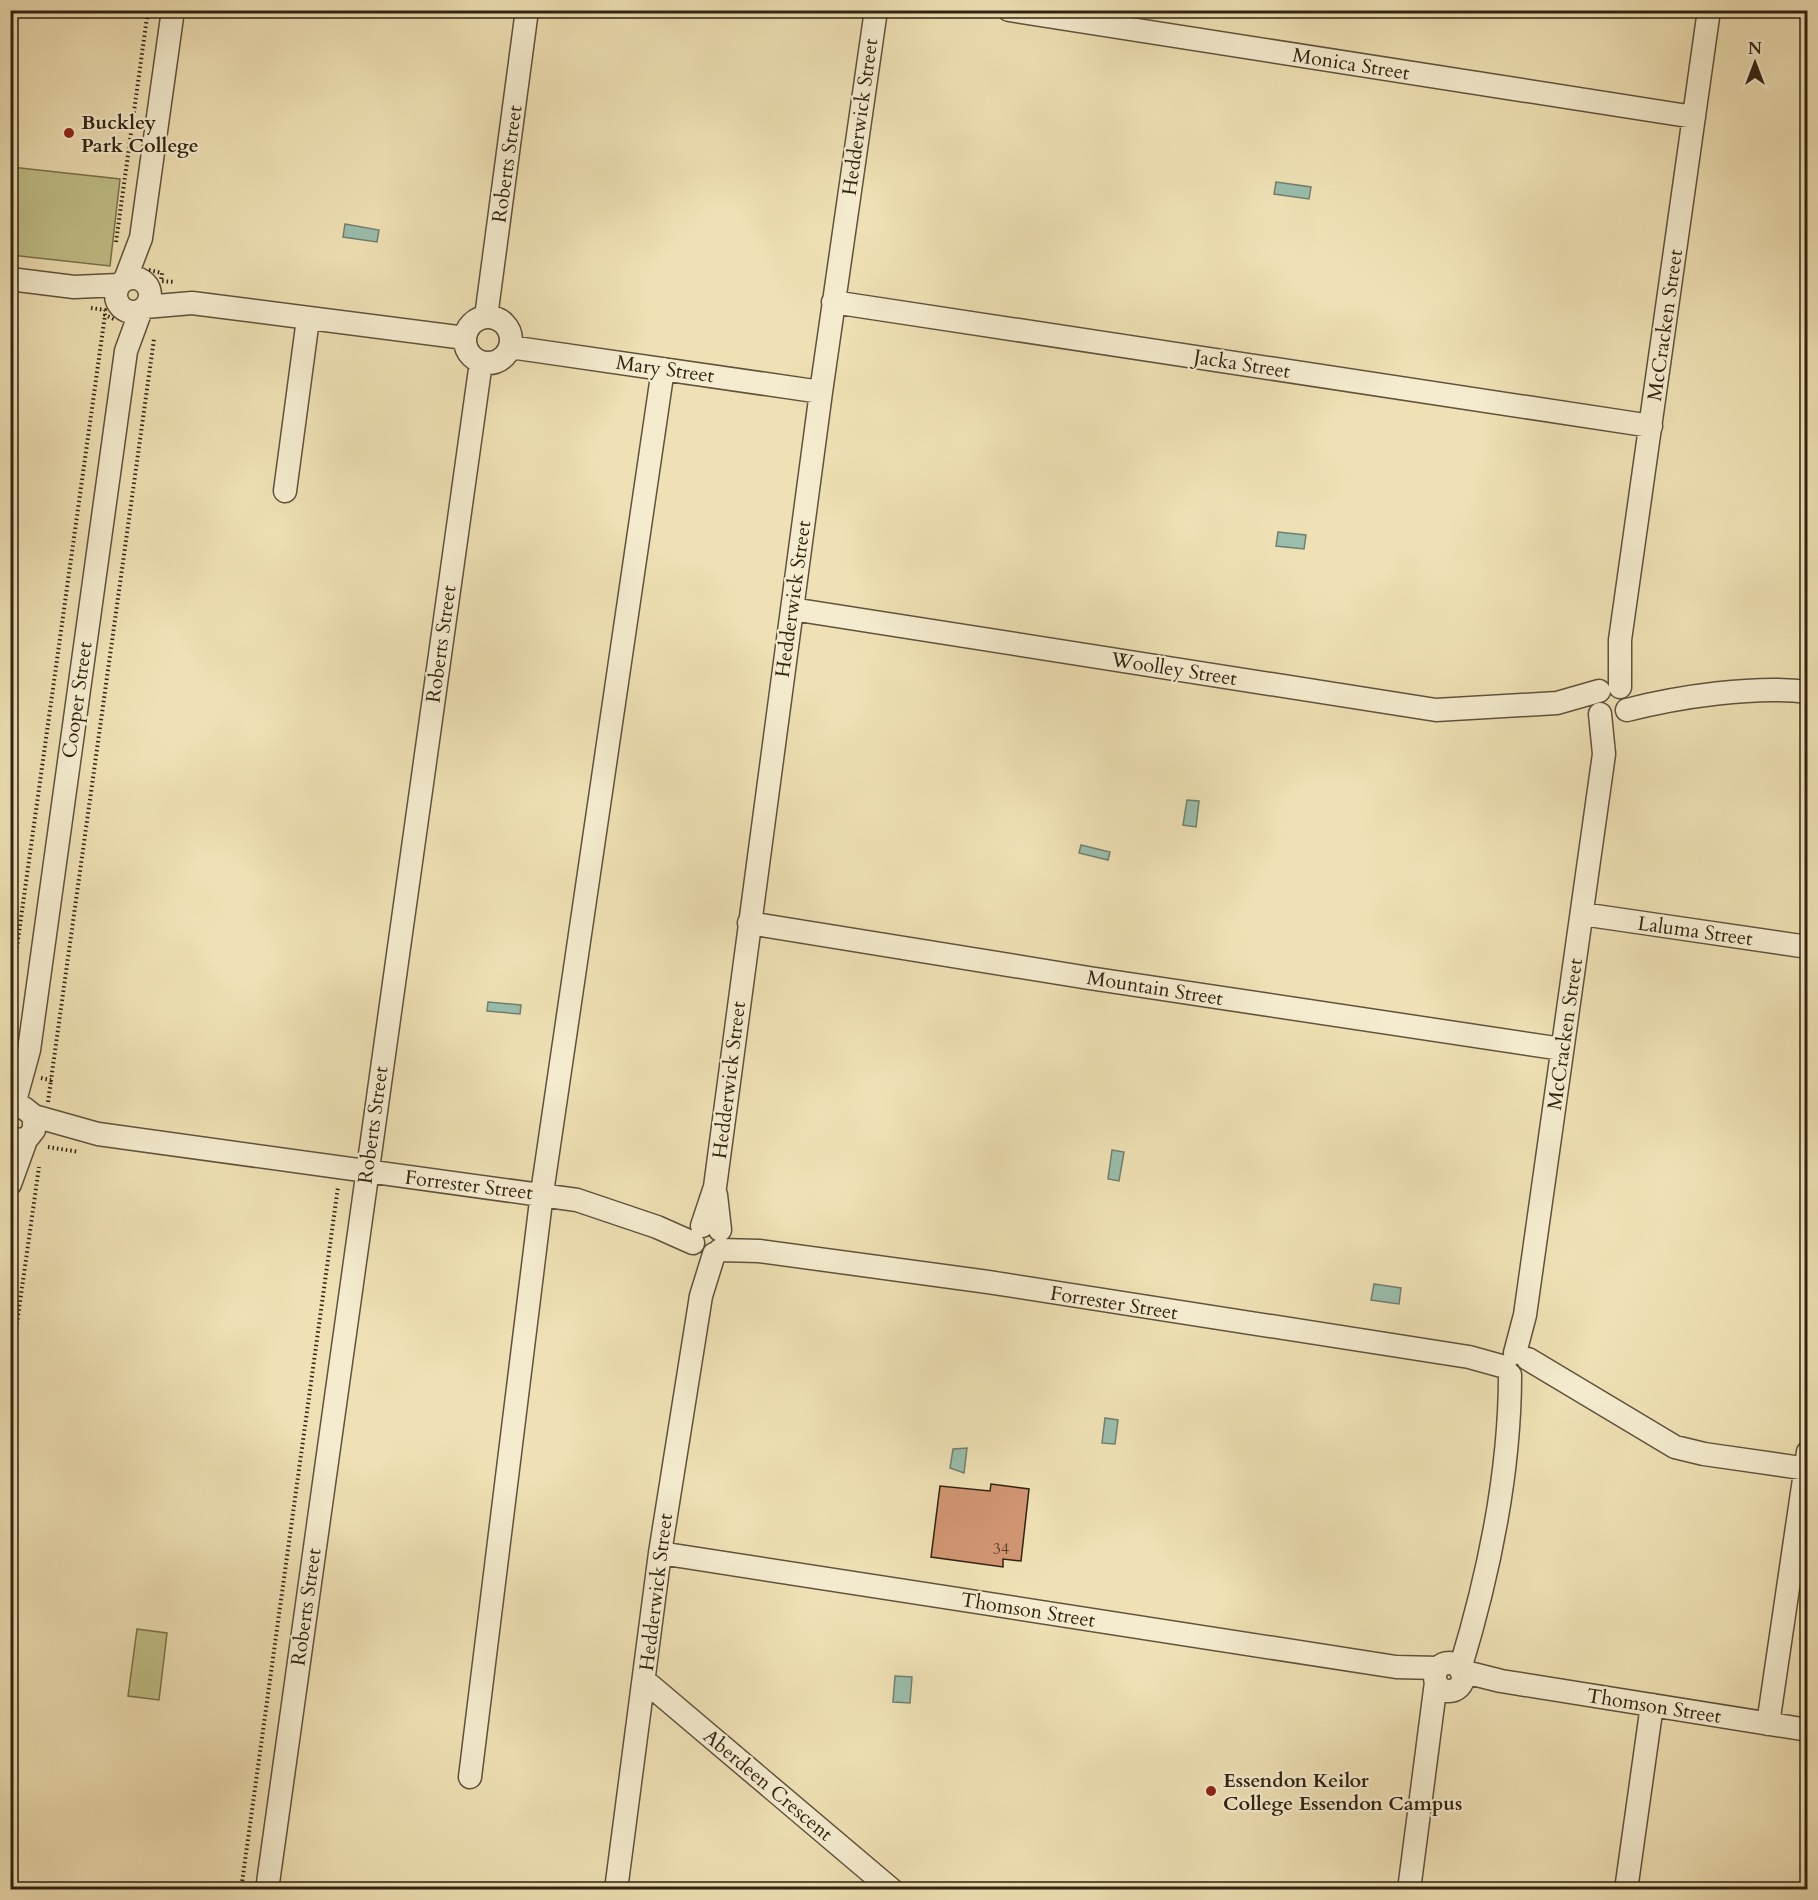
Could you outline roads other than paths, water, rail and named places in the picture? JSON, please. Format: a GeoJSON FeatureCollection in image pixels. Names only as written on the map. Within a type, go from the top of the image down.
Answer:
{"type":"FeatureCollection","features":[{"type":"Feature","properties":{"kind":"street","name":"Cooper Street"},"geometry":{"type":"LineString","coordinates":[[22,1122],[29,1050],[126,351],[130,297],[141,238],[173,10]]}},
{"type":"Feature","properties":{"kind":"street","name":"Roberts Street"},"geometry":{"type":"LineString","coordinates":[[486,317],[527,10]]}},
{"type":"Feature","properties":{"kind":"street","name":"Hedderwick Street"},"geometry":{"type":"LineString","coordinates":[[616,1890],[660,1553],[709,1240],[749,923],[833,302],[876,10]]}},
{"type":"Feature","properties":{"kind":"street","name":"Monica Street"},"geometry":{"type":"LineString","coordinates":[[1009,10],[1694,117]]}},
{"type":"Feature","properties":{"kind":"street","name":"McCracken Street"},"geometry":{"type":"LineString","coordinates":[[1409,1890],[1432,1721],[1448,1676],[1475,1620],[1491,1556],[1710,10]]}},
{"type":"Feature","properties":{"kind":"street"},"geometry":{"type":"LineString","coordinates":[[10,279],[130,297],[465,338]]}},
{"type":"Feature","properties":{"kind":"street","name":"Jacka Street"},"geometry":{"type":"LineString","coordinates":[[833,302],[1651,426]]}},
{"type":"Feature","properties":{"kind":"street"},"geometry":{"type":"LineString","coordinates":[[486,317],[499,320],[506,326],[510,333],[510,347],[503,358],[496,362],[481,362],[470,355],[465,338],[472,323],[486,317]]}},
{"type":"Feature","properties":{"kind":"street"},"geometry":{"type":"LineString","coordinates":[[285,491],[308,319]]}},
{"type":"Feature","properties":{"kind":"street","name":"Mary Street"},"geometry":{"type":"LineString","coordinates":[[510,347],[821,392]]}},
{"type":"Feature","properties":{"kind":"street","name":"Roberts Street"},"geometry":{"type":"LineString","coordinates":[[267,1890],[481,362]]}},
{"type":"Feature","properties":{"kind":"street"},"geometry":{"type":"LineString","coordinates":[[470,1777],[542,1193],[663,369]]}},
{"type":"Feature","properties":{"kind":"street","name":"Woolley Street"},"geometry":{"type":"LineString","coordinates":[[792,609],[1436,711],[1557,703],[1672,699],[1769,691],[1808,692]]}},
{"type":"Feature","properties":{"kind":"street","name":"Laluma Street"},"geometry":{"type":"LineString","coordinates":[[1582,914],[1808,947]]}},
{"type":"Feature","properties":{"kind":"street","name":"Mountain Street"},"geometry":{"type":"LineString","coordinates":[[749,923],[1089,978],[1562,1049]]}},
{"type":"Feature","properties":{"kind":"street","name":"Cooper Street"},"geometry":{"type":"LineString","coordinates":[[10,1184],[30,1077],[29,1050]]}},
{"type":"Feature","properties":{"kind":"street","name":"Forrester Street"},"geometry":{"type":"LineString","coordinates":[[22,1122],[366,1172],[542,1193],[576,1200],[657,1227],[759,1251],[988,1282],[1518,1365],[1560,1378],[1676,1447],[1704,1454],[1807,1463]]}},
{"type":"Feature","properties":{"kind":"street"},"geometry":{"type":"LineString","coordinates":[[1768,1724],[1807,1463]]}},
{"type":"Feature","properties":{"kind":"street","name":"Thomson Street"},"geometry":{"type":"LineString","coordinates":[[660,1553],[1808,1730]]}},
{"type":"Feature","properties":{"kind":"street","name":"Aberdeen Crescent"},"geometry":{"type":"LineString","coordinates":[[645,1681],[892,1890]]}},
{"type":"Feature","properties":{"kind":"street"},"geometry":{"type":"LineString","coordinates":[[1626,1890],[1652,1705]]}},
{"type":"Feature","properties":{"kind":"place","name":"Buckley Park College"},"geometry":{"type":"Point","coordinates":[69,133]}},
{"type":"Feature","properties":{"kind":"place","name":"Essendon Keilor College Essendon Campus"},"geometry":{"type":"Point","coordinates":[1211,1791]}}]}
